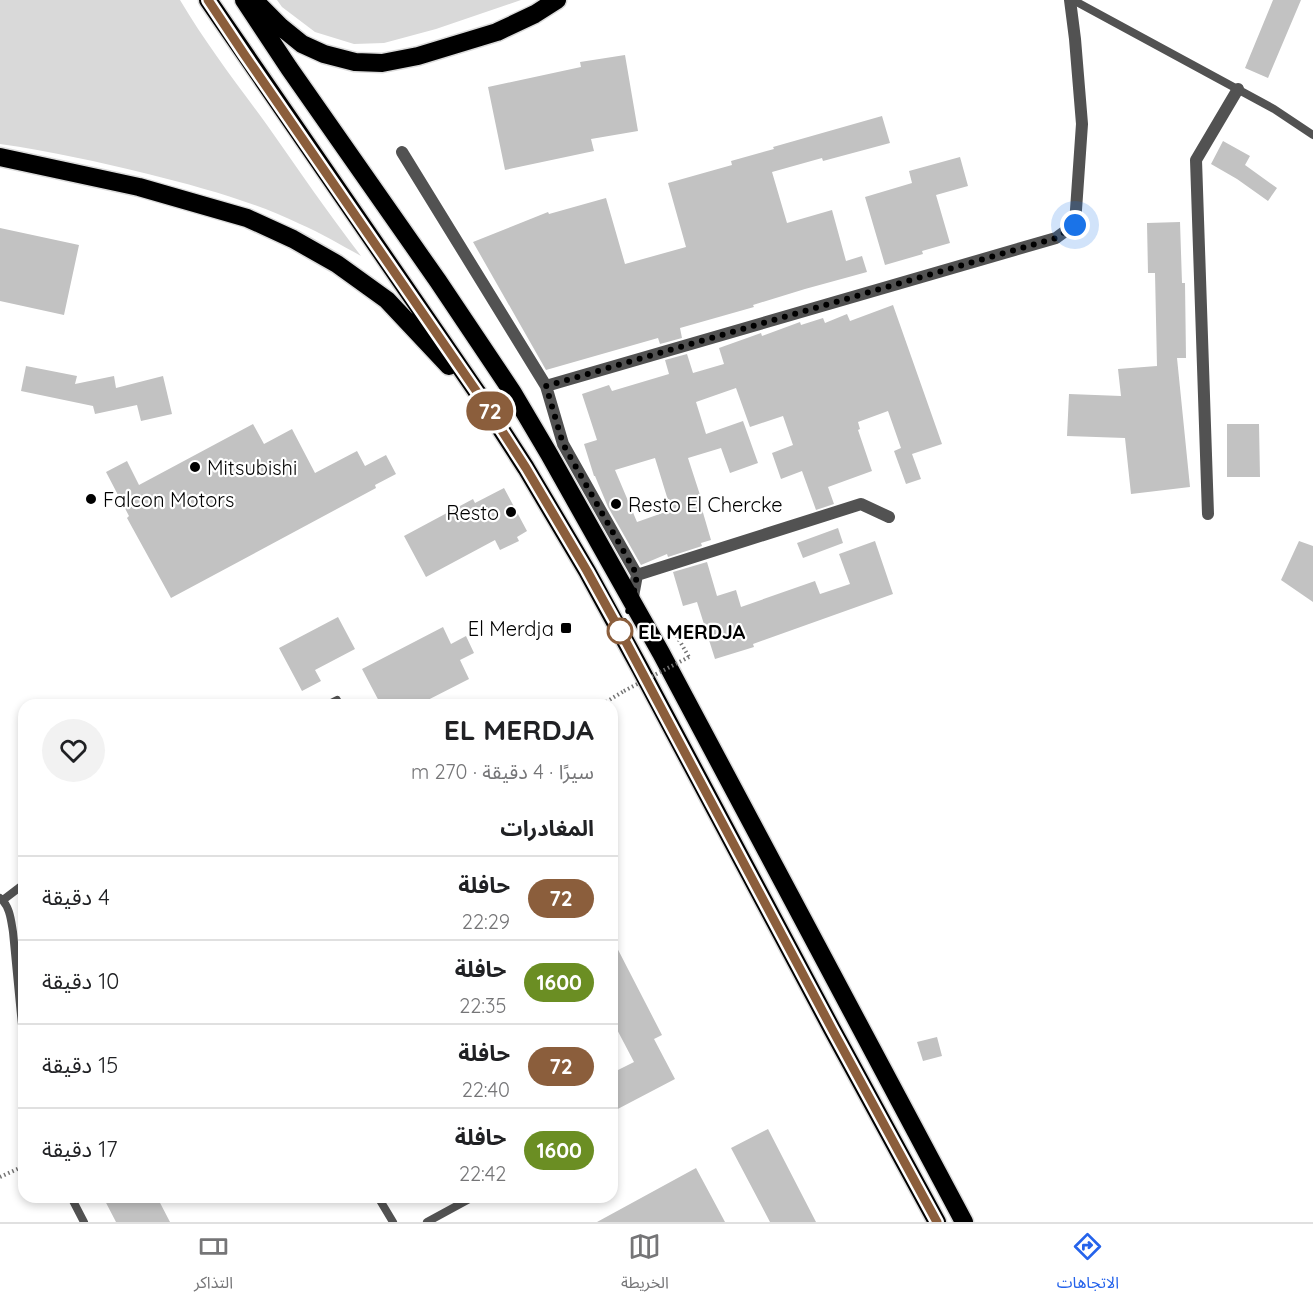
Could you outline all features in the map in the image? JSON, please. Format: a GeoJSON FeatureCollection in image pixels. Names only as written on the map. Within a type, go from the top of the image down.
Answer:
{"type":"FeatureCollection","features":[{"type":"Feature","properties":{"kind":"highway"},"geometry":{"type":"LineString","coordinates":[[208,0],[477,392],[526,468],[592,581],[937,1222]]}},
{"type":"Feature","properties":{"kind":"highway"},"geometry":{"type":"LineString","coordinates":[[244,0],[438,281],[513,393],[549,454],[661,653],[964,1222]]}},
{"type":"Feature","properties":{"kind":"highway"},"geometry":{"type":"LineString","coordinates":[[254,0],[302,44],[324,54],[355,62],[382,63],[418,56],[497,32],[535,14],[557,0]]}},
{"type":"Feature","properties":{"kind":"highway"},"geometry":{"type":"LineString","coordinates":[[0,157],[139,187],[247,218],[293,239],[337,264],[387,300],[440,357],[477,392]]}},
{"type":"Feature","properties":{"kind":"street"},"geometry":{"type":"LineString","coordinates":[[546,386],[1056,238],[1075,225],[1082,124],[1071,0]]}},
{"type":"Feature","properties":{"kind":"street"},"geometry":{"type":"LineString","coordinates":[[1208,514],[1196,160],[1238,89]]}},
{"type":"Feature","properties":{"kind":"street"},"geometry":{"type":"LineString","coordinates":[[402,152],[546,386],[563,444],[637,575],[632,602]]}},
{"type":"Feature","properties":{"kind":"street"},"geometry":{"type":"LineString","coordinates":[[637,575],[861,504],[889,517]]}},
{"type":"Feature","properties":{"kind":"lane"},"geometry":{"type":"LineString","coordinates":[[1071,0],[1274,109],[1313,135]]}},
{"type":"Feature","properties":{"kind":"lane"},"geometry":{"type":"LineString","coordinates":[[18,888],[2,899],[10,914],[14,932],[18,978]]}},
{"type":"Feature","properties":{"kind":"lane"},"geometry":{"type":"LineString","coordinates":[[74,1203],[84,1222]]}},
{"type":"Feature","properties":{"kind":"lane"},"geometry":{"type":"LineString","coordinates":[[382,1203],[393,1222]]}},
{"type":"Feature","properties":{"kind":"lane"},"geometry":{"type":"LineString","coordinates":[[427,1222],[462,1203]]}},
{"type":"Feature","properties":{"kind":"path"},"geometry":{"type":"LineString","coordinates":[[611,699],[688,657],[672,628]]}},
{"type":"Feature","properties":{"kind":"path"},"geometry":{"type":"LineString","coordinates":[[0,1177],[18,1169]]}},
{"type":"Feature","properties":{"kind":"shaded area"},"geometry":{"type":"Polygon","coordinates":[[[0,0],[180,0],[222,64],[361,256],[316,231],[226,195],[111,165],[0,144],[0,0]]]}},
{"type":"Feature","properties":{"kind":"shaded area"},"geometry":{"type":"Polygon","coordinates":[[[277,0],[521,0],[436,29],[384,43],[354,44],[315,32],[282,7],[277,0]]]}},
{"type":"Feature","properties":{"kind":"building"},"geometry":{"type":"Polygon","coordinates":[[[1273,0],[1301,0],[1268,78],[1245,68],[1273,0]]]}},
{"type":"Feature","properties":{"kind":"building"},"geometry":{"type":"Polygon","coordinates":[[[625,55],[638,131],[591,139],[594,151],[505,170],[488,87],[581,67],[580,62],[625,55]]]}},
{"type":"Feature","properties":{"kind":"building"},"geometry":{"type":"Polygon","coordinates":[[[882,116],[890,143],[772,172],[787,223],[832,210],[846,261],[862,256],[867,272],[680,328],[682,338],[660,344],[658,338],[546,370],[473,242],[548,212],[549,214],[606,198],[625,264],[686,247],[668,183],[732,165],[731,161],[774,149],[773,147],[882,116]]]}},
{"type":"Feature","properties":{"kind":"building"},"geometry":{"type":"Polygon","coordinates":[[[1223,141],[1250,156],[1245,165],[1277,188],[1268,201],[1211,164],[1223,141]]]}},
{"type":"Feature","properties":{"kind":"building"},"geometry":{"type":"Polygon","coordinates":[[[960,157],[968,186],[936,195],[950,243],[885,265],[865,197],[912,183],[909,171],[960,157]]]}},
{"type":"Feature","properties":{"kind":"building"},"geometry":{"type":"Polygon","coordinates":[[[1180,222],[1182,283],[1185,283],[1186,358],[1177,358],[1190,487],[1131,494],[1125,438],[1067,436],[1069,394],[1121,396],[1118,369],[1157,366],[1155,273],[1148,273],[1147,223],[1180,222]]]}},
{"type":"Feature","properties":{"kind":"building"},"geometry":{"type":"Polygon","coordinates":[[[0,228],[79,245],[64,315],[0,301],[0,228]]]}},
{"type":"Feature","properties":{"kind":"building"},"geometry":{"type":"Polygon","coordinates":[[[893,305],[942,444],[912,454],[921,479],[906,484],[894,451],[901,448],[888,411],[858,422],[860,429],[858,430],[872,471],[828,487],[834,504],[816,510],[802,471],[781,479],[772,453],[793,445],[783,416],[750,427],[736,388],[696,402],[706,434],[743,421],[758,463],[730,473],[721,448],[688,458],[711,540],[701,543],[702,546],[668,557],[667,554],[641,565],[608,507],[594,476],[584,444],[597,440],[582,394],[609,385],[612,391],[669,374],[665,360],[687,354],[693,373],[724,364],[719,348],[800,322],[801,325],[823,318],[825,323],[847,314],[850,321],[893,305]],[[655,458],[615,470],[637,522],[671,510],[655,458]]]}},
{"type":"Feature","properties":{"kind":"building"},"geometry":{"type":"Polygon","coordinates":[[[26,366],[77,376],[75,384],[114,376],[116,388],[163,376],[172,414],[141,421],[137,405],[95,414],[93,406],[21,391],[26,366]]]}},
{"type":"Feature","properties":{"kind":"building"},"geometry":{"type":"Polygon","coordinates":[[[253,424],[264,444],[292,429],[315,473],[357,451],[365,466],[386,455],[396,474],[375,485],[376,488],[171,598],[127,518],[129,516],[106,472],[127,461],[139,485],[253,424]]]}},
{"type":"Feature","properties":{"kind":"building"},"geometry":{"type":"Polygon","coordinates":[[[1227,424],[1259,424],[1260,477],[1227,477],[1227,424]]]}},
{"type":"Feature","properties":{"kind":"building"},"geometry":{"type":"Polygon","coordinates":[[[504,488],[527,531],[517,537],[519,541],[500,550],[495,540],[426,577],[404,536],[473,499],[475,503],[504,488]]]}},
{"type":"Feature","properties":{"kind":"building"},"geometry":{"type":"Polygon","coordinates":[[[838,528],[843,543],[803,558],[797,543],[838,528]]]}},
{"type":"Feature","properties":{"kind":"building"},"geometry":{"type":"Polygon","coordinates":[[[875,541],[893,594],[753,644],[754,647],[715,659],[697,602],[683,606],[673,572],[707,562],[717,596],[736,590],[741,607],[815,581],[820,594],[850,584],[839,554],[875,541]]]}},
{"type":"Feature","properties":{"kind":"building"},"geometry":{"type":"Polygon","coordinates":[[[1299,541],[1313,546],[1313,602],[1281,580],[1299,541]]]}},
{"type":"Feature","properties":{"kind":"building"},"geometry":{"type":"Polygon","coordinates":[[[338,617],[355,649],[315,670],[321,681],[302,691],[279,648],[338,617]]]}},
{"type":"Feature","properties":{"kind":"building"},"geometry":{"type":"Polygon","coordinates":[[[443,627],[451,644],[466,636],[474,653],[460,660],[469,679],[430,699],[378,699],[362,669],[443,627]]]}},
{"type":"Feature","properties":{"kind":"building"},"geometry":{"type":"Polygon","coordinates":[[[618,950],[662,1035],[654,1039],[675,1079],[618,1109],[618,1070],[634,1062],[618,1031],[618,950]]]}},
{"type":"Feature","properties":{"kind":"building"},"geometry":{"type":"Polygon","coordinates":[[[937,1037],[942,1056],[923,1061],[917,1042],[937,1037]]]}},
{"type":"Feature","properties":{"kind":"building"},"geometry":{"type":"Polygon","coordinates":[[[768,1129],[816,1222],[770,1222],[731,1148],[768,1129]]]}},
{"type":"Feature","properties":{"kind":"building"},"geometry":{"type":"Polygon","coordinates":[[[696,1168],[725,1222],[597,1222],[696,1168]]]}},
{"type":"Feature","properties":{"kind":"building"},"geometry":{"type":"Polygon","coordinates":[[[106,1203],[160,1203],[170,1222],[116,1222],[106,1203]]]}},
{"type":"Feature","properties":{"kind":"bus line","name":"72"},"geometry":{"type":"LineString","coordinates":[[208,0],[464,372],[526,468],[619,629],[937,1222]]}},
{"type":"Feature","properties":{"kind":"place","name":"Mitsubishi"},"geometry":{"type":"Point","coordinates":[195,467]}},
{"type":"Feature","properties":{"kind":"place","name":"Falcon Motors"},"geometry":{"type":"Point","coordinates":[91,499]}},
{"type":"Feature","properties":{"kind":"place","name":"Resto El Chercke"},"geometry":{"type":"Point","coordinates":[616,504]}},
{"type":"Feature","properties":{"kind":"place","name":"Resto"},"geometry":{"type":"Point","coordinates":[511,512]}},
{"type":"Feature","properties":{"kind":"place","name":"El Merdja"},"geometry":{"type":"Point","coordinates":[566,628]}},
{"type":"Feature","properties":{"kind":"place","name":"EL MERDJA"},"geometry":{"type":"Point","coordinates":[620,631]}},
{"type":"Feature","properties":{"kind":"route"},"geometry":{"type":"LineString","coordinates":[[620,631],[632,602],[637,575],[563,444],[546,386],[1056,238],[1075,225]]}}]}
